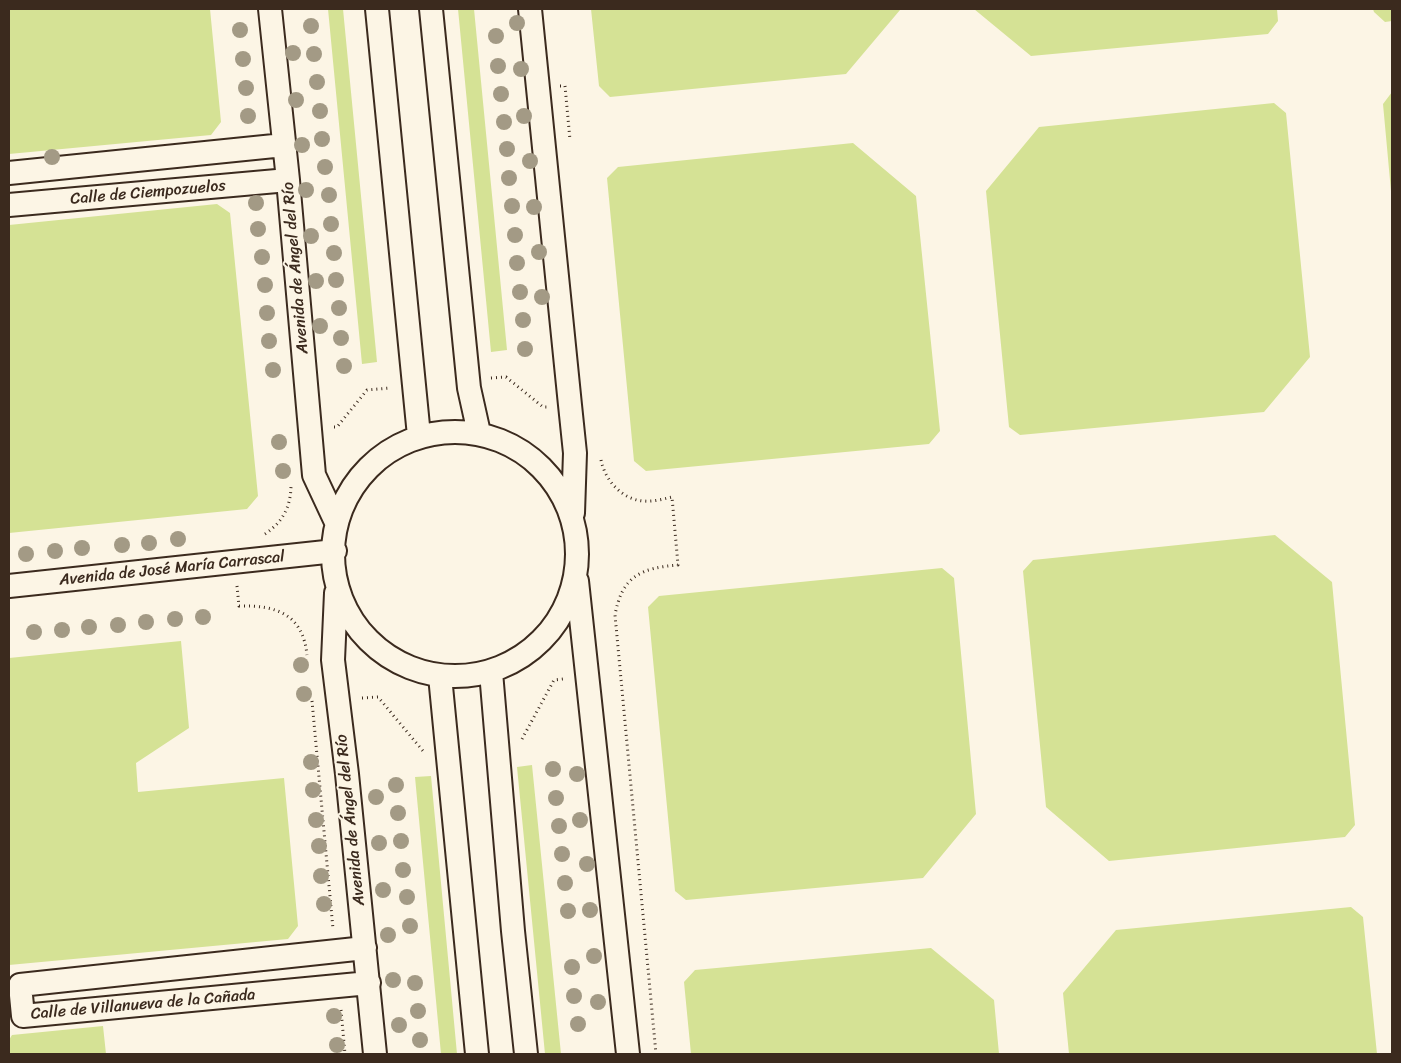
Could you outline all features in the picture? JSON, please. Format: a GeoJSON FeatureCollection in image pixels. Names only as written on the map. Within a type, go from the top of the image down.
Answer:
{"type":"FeatureCollection","features":[{"type":"Feature","properties":{"kind":"street","name":"Avenida de Ángel del Río"},"geometry":{"type":"LineString","coordinates":[[270,9],[288,180],[314,475],[336,522],[333,660],[347,774],[375,1054]]}},
{"type":"Feature","properties":{"kind":"street"},"geometry":{"type":"LineString","coordinates":[[378,9],[419,436]]}},
{"type":"Feature","properties":{"kind":"street"},"geometry":{"type":"LineString","coordinates":[[431,9],[469,388],[479,433]]}},
{"type":"Feature","properties":{"kind":"street"},"geometry":{"type":"LineString","coordinates":[[530,9],[574,443],[573,516],[578,545],[576,577],[620,963],[628,1054]]}},
{"type":"Feature","properties":{"kind":"street","name":"Calle de Ciempozuelos"},"geometry":{"type":"LineString","coordinates":[[9,173],[284,145]]}},
{"type":"Feature","properties":{"kind":"street","name":"Calle de Ciempozuelos"},"geometry":{"type":"LineString","coordinates":[[9,205],[288,180]]}},
{"type":"Feature","properties":{"kind":"street"},"geometry":{"type":"LineString","coordinates":[[336,522],[348,494],[366,469],[390,449],[419,436],[449,431],[479,433],[510,443],[538,461],[559,486],[573,516]]}},
{"type":"Feature","properties":{"kind":"street","name":"Avenida de José María Carrascal"},"geometry":{"type":"LineString","coordinates":[[9,586],[335,551]]}},
{"type":"Feature","properties":{"kind":"street"},"geometry":{"type":"LineString","coordinates":[[336,586],[351,620],[374,647],[405,667],[440,676],[466,677],[491,672],[530,651],[560,618],[576,577]]}},
{"type":"Feature","properties":{"kind":"street"},"geometry":{"type":"LineString","coordinates":[[491,672],[513,931],[526,1054]]}},
{"type":"Feature","properties":{"kind":"street"},"geometry":{"type":"LineString","coordinates":[[440,676],[477,1054]]}},
{"type":"Feature","properties":{"kind":"street","name":"Calle de Villanueva de la Cañada"},"geometry":{"type":"LineString","coordinates":[[365,948],[20,986],[23,1016],[368,983]]}},
{"type":"Feature","properties":{"kind":"path"},"geometry":{"type":"LineString","coordinates":[[558,77],[558,86],[565,86],[570,145]]}},
{"type":"Feature","properties":{"kind":"path"},"geometry":{"type":"LineString","coordinates":[[600,456],[602,469],[609,481],[628,497],[644,501],[672,497],[676,535],[678,565],[649,569],[629,581],[621,591],[615,615],[656,1054]]}},
{"type":"Feature","properties":{"kind":"path"},"geometry":{"type":"LineString","coordinates":[[260,536],[272,529],[285,514],[290,504],[291,482]]}},
{"type":"Feature","properties":{"kind":"path"},"geometry":{"type":"LineString","coordinates":[[239,606],[272,607],[293,621],[306,642],[307,659]]}},
{"type":"Feature","properties":{"kind":"path"},"geometry":{"type":"LineString","coordinates":[[311,694],[333,930]]}},
{"type":"Feature","properties":{"kind":"path"},"geometry":{"type":"LineString","coordinates":[[341,1008],[345,1054]]}},
{"type":"Feature","properties":{"kind":"green space"},"geometry":{"type":"Polygon","coordinates":[[[9,9],[210,9],[221,122],[211,135],[9,154],[9,9]]]}},
{"type":"Feature","properties":{"kind":"green space"},"geometry":{"type":"Polygon","coordinates":[[[328,9],[343,9],[377,362],[362,364],[328,9]]]}},
{"type":"Feature","properties":{"kind":"green space"},"geometry":{"type":"Polygon","coordinates":[[[458,9],[474,9],[507,350],[491,352],[458,9]]]}},
{"type":"Feature","properties":{"kind":"green space"},"geometry":{"type":"Polygon","coordinates":[[[591,9],[900,10],[846,74],[610,97],[599,86],[591,9]]]}},
{"type":"Feature","properties":{"kind":"green space"},"geometry":{"type":"Polygon","coordinates":[[[974,9],[1277,9],[1278,21],[1268,34],[1031,56],[974,9]]]}},
{"type":"Feature","properties":{"kind":"green space"},"geometry":{"type":"Polygon","coordinates":[[[1373,9],[1392,9],[1392,21],[1385,22],[1373,9]]]}},
{"type":"Feature","properties":{"kind":"green space"},"geometry":{"type":"Polygon","coordinates":[[[1392,92],[1392,202],[1383,104],[1392,92]]]}},
{"type":"Feature","properties":{"kind":"green space"},"geometry":{"type":"Polygon","coordinates":[[[1274,103],[1286,113],[1310,357],[1264,412],[1020,435],[1009,427],[986,191],[1039,127],[1274,103]]]}},
{"type":"Feature","properties":{"kind":"green space"},"geometry":{"type":"Polygon","coordinates":[[[853,143],[916,196],[940,431],[929,444],[646,471],[634,461],[607,178],[618,167],[853,143]]]}},
{"type":"Feature","properties":{"kind":"green space"},"geometry":{"type":"Polygon","coordinates":[[[217,204],[230,213],[258,496],[247,509],[9,533],[9,225],[217,204]]]}},
{"type":"Feature","properties":{"kind":"green space"},"geometry":{"type":"Polygon","coordinates":[[[1275,535],[1332,582],[1355,825],[1345,837],[1109,861],[1046,807],[1023,571],[1033,560],[1275,535]]]}},
{"type":"Feature","properties":{"kind":"green space"},"geometry":{"type":"Polygon","coordinates":[[[942,568],[954,578],[976,814],[923,878],[686,900],[675,891],[648,607],[659,596],[942,568]]]}},
{"type":"Feature","properties":{"kind":"green space"},"geometry":{"type":"Polygon","coordinates":[[[181,641],[189,728],[136,763],[138,792],[284,778],[298,926],[288,939],[9,965],[9,658],[181,641]]]}},
{"type":"Feature","properties":{"kind":"green space"},"geometry":{"type":"Polygon","coordinates":[[[532,765],[561,1054],[545,1054],[517,767],[532,765]]]}},
{"type":"Feature","properties":{"kind":"green space"},"geometry":{"type":"Polygon","coordinates":[[[431,776],[457,1054],[441,1054],[415,777],[431,776]]]}},
{"type":"Feature","properties":{"kind":"green space"},"geometry":{"type":"Polygon","coordinates":[[[1351,907],[1363,917],[1377,1054],[1069,1054],[1063,993],[1116,930],[1351,907]]]}},
{"type":"Feature","properties":{"kind":"green space"},"geometry":{"type":"Polygon","coordinates":[[[931,948],[994,1000],[999,1054],[691,1054],[684,982],[695,970],[931,948]]]}},
{"type":"Feature","properties":{"kind":"green space"},"geometry":{"type":"Polygon","coordinates":[[[103,1026],[106,1054],[9,1054],[9,1040],[12,1035],[103,1026]]]}}]}
